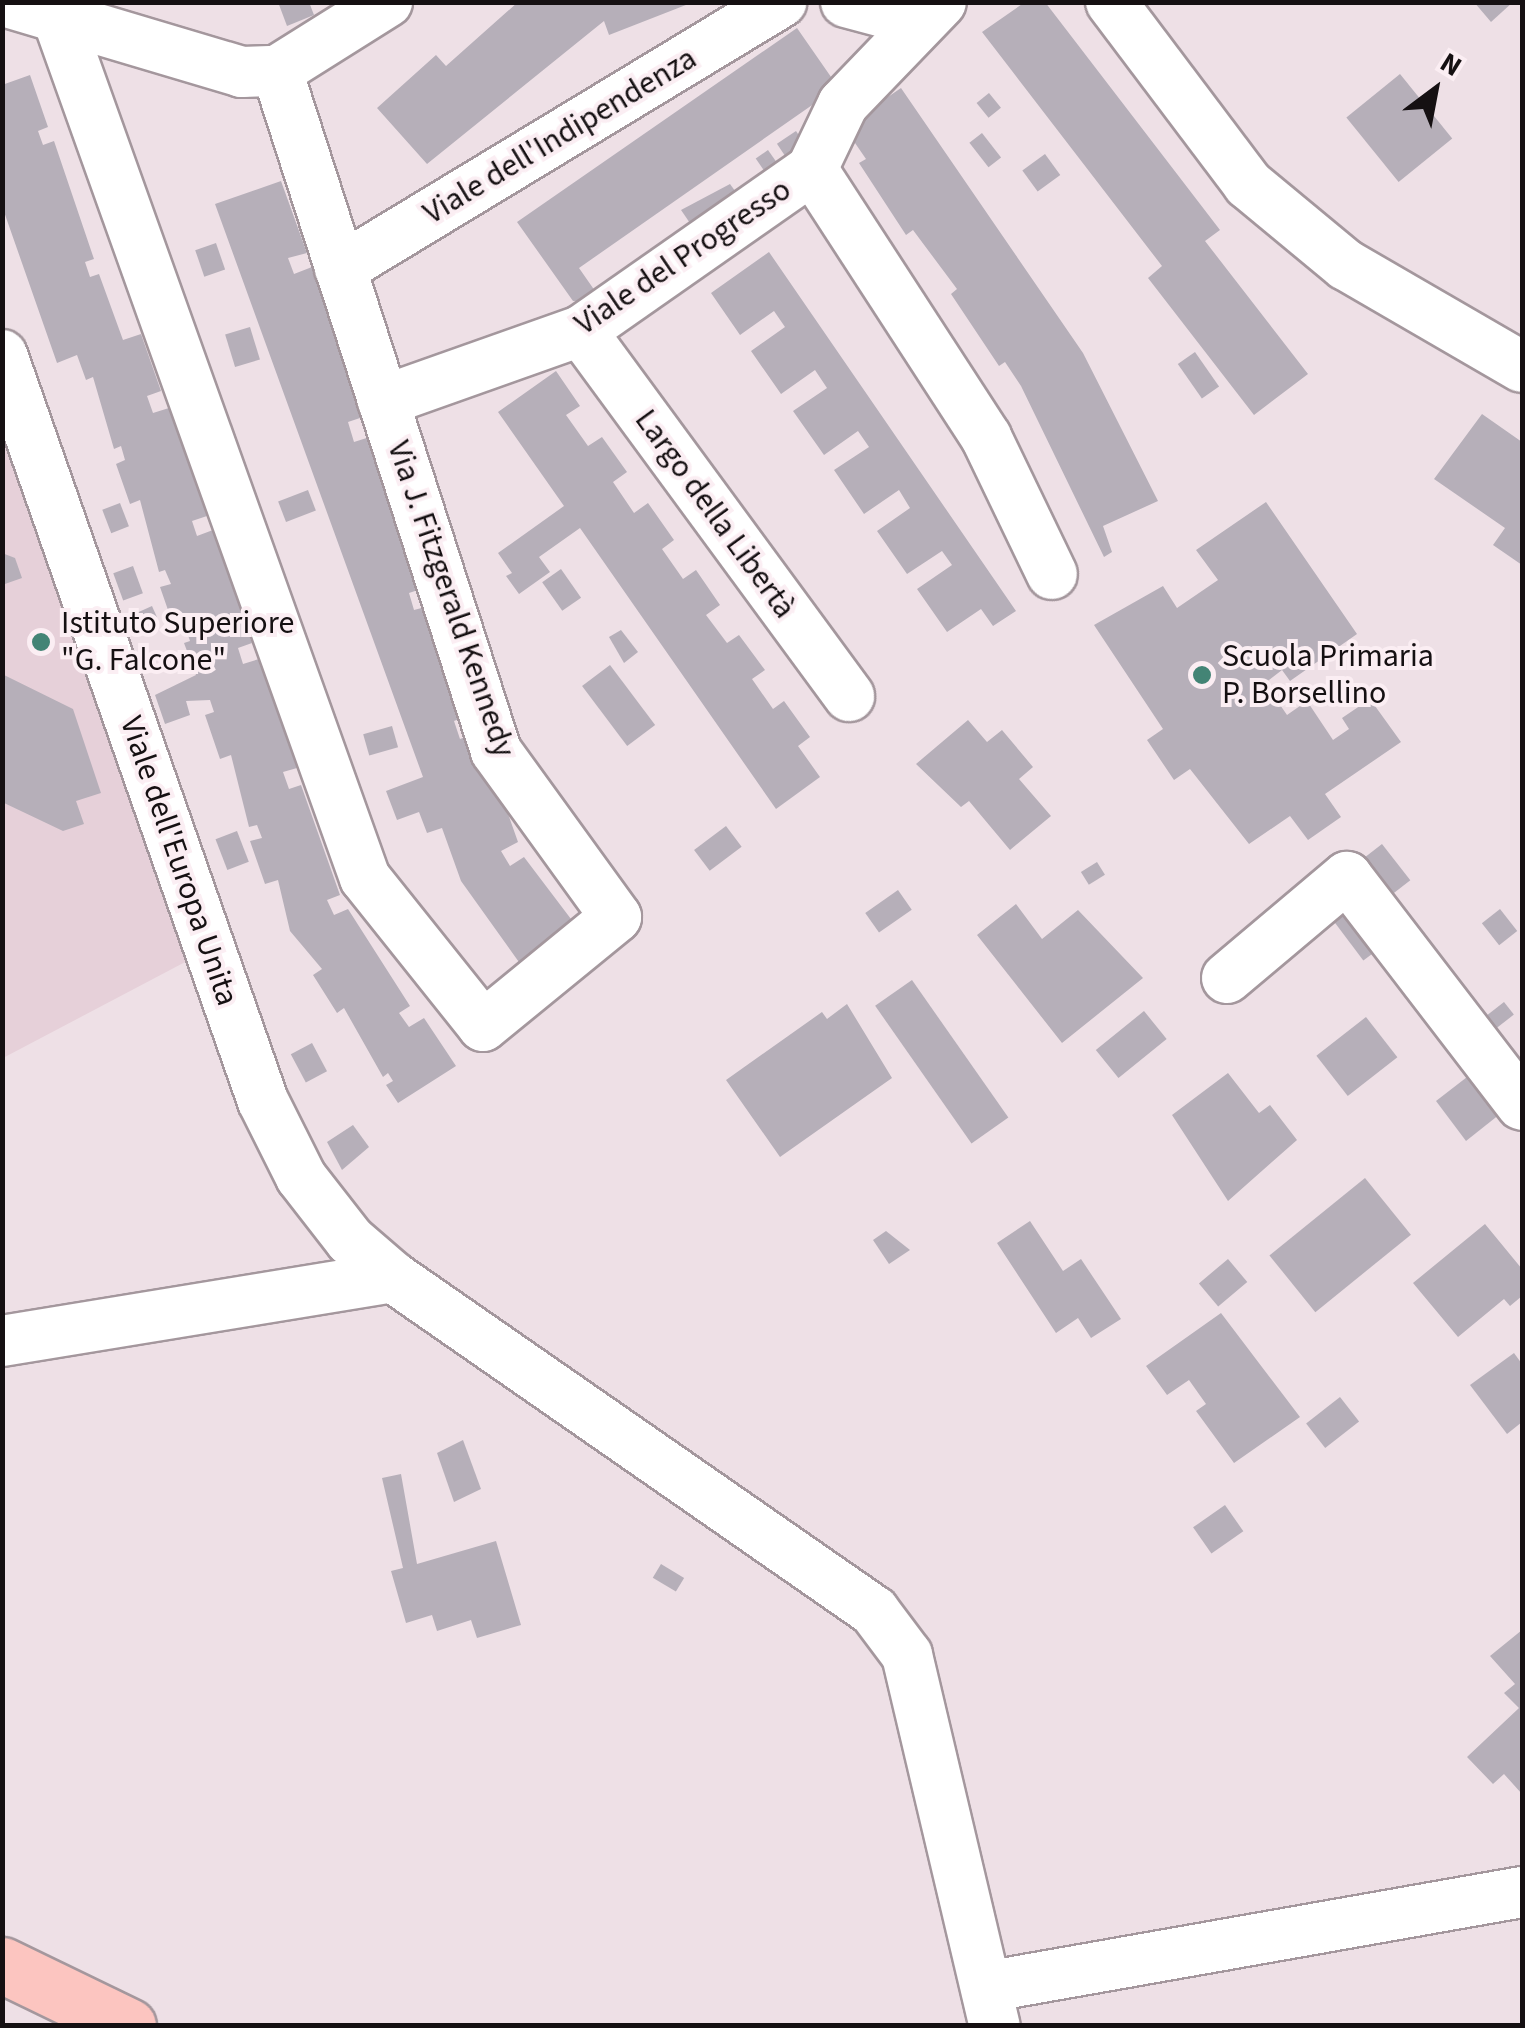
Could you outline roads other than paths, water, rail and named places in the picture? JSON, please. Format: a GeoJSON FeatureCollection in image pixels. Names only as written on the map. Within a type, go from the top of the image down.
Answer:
{"type":"FeatureCollection","features":[{"type":"Feature","properties":{"kind":"main road"},"geometry":{"type":"LineString","coordinates":[[2,1964],[128,2026]]}},
{"type":"Feature","properties":{"kind":"street"},"geometry":{"type":"LineString","coordinates":[[37,8],[242,72],[277,71],[387,2]]}},
{"type":"Feature","properties":{"kind":"street","name":"Viale dell'Indipendenza"},"geometry":{"type":"LineString","coordinates":[[340,269],[781,2]]}},
{"type":"Feature","properties":{"kind":"street"},"geometry":{"type":"LineString","coordinates":[[846,2],[929,12]]}},
{"type":"Feature","properties":{"kind":"street"},"geometry":{"type":"LineString","coordinates":[[1111,2],[1248,184],[1346,265],[1522,367]]}},
{"type":"Feature","properties":{"kind":"street","name":"Via J. Fitzgerald Kennedy"},"geometry":{"type":"LineString","coordinates":[[37,8],[366,878],[483,1026],[616,917],[496,751],[277,71]]}},
{"type":"Feature","properties":{"kind":"street","name":"Viale del Progresso"},"geometry":{"type":"LineString","coordinates":[[383,401],[581,331],[812,170],[843,104],[929,12]]}},
{"type":"Feature","properties":{"kind":"street","name":"Viale del Progresso"},"geometry":{"type":"LineString","coordinates":[[812,170],[986,437],[1052,574]]}},
{"type":"Feature","properties":{"kind":"street","name":"Largo della Libertà"},"geometry":{"type":"LineString","coordinates":[[581,331],[848,696]]}},
{"type":"Feature","properties":{"kind":"street","name":"Viale dell'Europa Unita"},"geometry":{"type":"LineString","coordinates":[[2,354],[263,1101],[301,1177],[350,1240],[393,1277],[874,1610],[908,1655],[993,2006]]}},
{"type":"Feature","properties":{"kind":"street"},"geometry":{"type":"LineString","coordinates":[[1227,978],[1347,877],[1522,1105]]}},
{"type":"Feature","properties":{"kind":"street"},"geometry":{"type":"LineString","coordinates":[[2,1341],[393,1277]]}},
{"type":"Feature","properties":{"kind":"street"},"geometry":{"type":"LineString","coordinates":[[993,2006],[1522,1892]]}},
{"type":"Feature","properties":{"kind":"place","name":"Istituto Superiore \"G. Falcone\""},"geometry":{"type":"Point","coordinates":[41,642]}},
{"type":"Feature","properties":{"kind":"place","name":"Scuola Primaria P. Borsellino"},"geometry":{"type":"Point","coordinates":[1202,675]}}]}
